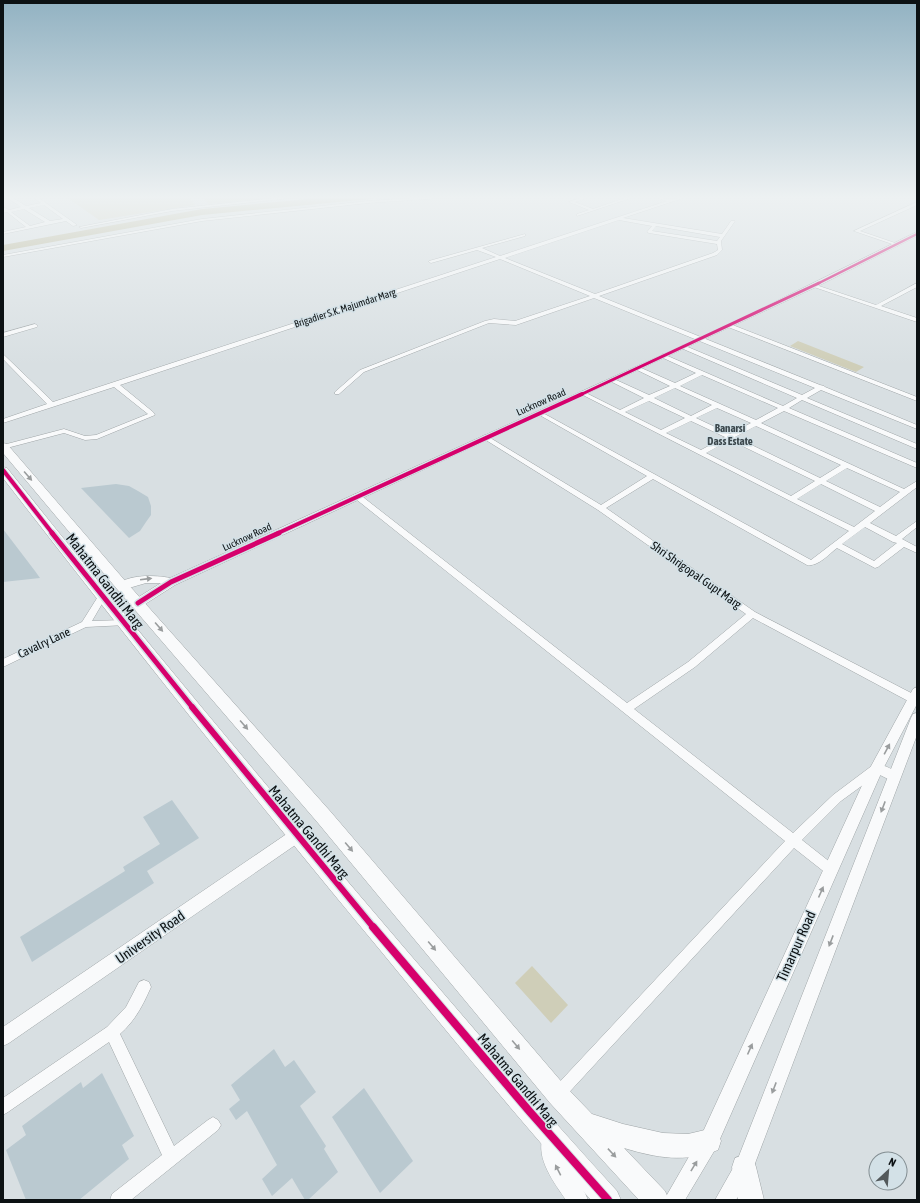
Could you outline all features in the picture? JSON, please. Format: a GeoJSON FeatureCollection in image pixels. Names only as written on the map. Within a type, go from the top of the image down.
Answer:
{"type":"FeatureCollection","features":[{"type":"Feature","properties":{"kind":"main road","name":"Mahatma Gandhi Marg"},"geometry":{"type":"LineString","coordinates":[[3,446],[122,586],[324,817],[558,1095],[656,1200]]}},
{"type":"Feature","properties":{"kind":"main road","name":"Mahatma Gandhi Marg"},"geometry":{"type":"LineString","coordinates":[[3,470],[102,597],[296,836],[549,1135],[608,1200]]}},
{"type":"Feature","properties":{"kind":"main road"},"geometry":{"type":"LineString","coordinates":[[36,512],[54,505]]}},
{"type":"Feature","properties":{"kind":"main road"},"geometry":{"type":"LineString","coordinates":[[583,1123],[637,1139],[660,1144],[688,1146],[709,1141]]}},
{"type":"Feature","properties":{"kind":"main road"},"geometry":{"type":"LineString","coordinates":[[744,1167],[751,1200]]}},
{"type":"Feature","properties":{"kind":"street"},"geometry":{"type":"LineString","coordinates":[[3,256],[24,252]]}},
{"type":"Feature","properties":{"kind":"street"},"geometry":{"type":"LineString","coordinates":[[431,262],[464,252]]}},
{"type":"Feature","properties":{"kind":"street"},"geometry":{"type":"LineString","coordinates":[[487,252],[702,338],[917,427]]}},
{"type":"Feature","properties":{"kind":"street","name":"Brigadier S.K. Majumdar Marg"},"geometry":{"type":"LineString","coordinates":[[3,421],[517,252]]}},
{"type":"Feature","properties":{"kind":"street"},"geometry":{"type":"LineString","coordinates":[[337,393],[362,371],[487,322],[496,321],[507,324],[516,323],[717,252]]}},
{"type":"Feature","properties":{"kind":"street","name":"Lucknow Road"},"geometry":{"type":"LineString","coordinates":[[138,603],[171,582],[730,326],[880,252]]}},
{"type":"Feature","properties":{"kind":"street"},"geometry":{"type":"LineString","coordinates":[[876,307],[917,285]]}},
{"type":"Feature","properties":{"kind":"street"},"geometry":{"type":"LineString","coordinates":[[814,286],[917,320]]}},
{"type":"Feature","properties":{"kind":"street"},"geometry":{"type":"LineString","coordinates":[[3,335],[35,326]]}},
{"type":"Feature","properties":{"kind":"street"},"geometry":{"type":"LineString","coordinates":[[730,326],[917,399]]}},
{"type":"Feature","properties":{"kind":"street"},"geometry":{"type":"LineString","coordinates":[[683,347],[917,447]]}},
{"type":"Feature","properties":{"kind":"street"},"geometry":{"type":"LineString","coordinates":[[3,356],[52,405]]}},
{"type":"Feature","properties":{"kind":"street"},"geometry":{"type":"LineString","coordinates":[[663,356],[917,466]]}},
{"type":"Feature","properties":{"kind":"street"},"geometry":{"type":"LineString","coordinates":[[637,368],[905,492]]}},
{"type":"Feature","properties":{"kind":"street"},"geometry":{"type":"LineString","coordinates":[[758,379],[777,369]]}},
{"type":"Feature","properties":{"kind":"street"},"geometry":{"type":"LineString","coordinates":[[620,412],[701,373]]}},
{"type":"Feature","properties":{"kind":"street"},"geometry":{"type":"LineString","coordinates":[[612,380],[880,510]]}},
{"type":"Feature","properties":{"kind":"street"},"geometry":{"type":"LineString","coordinates":[[3,446],[64,431],[85,438],[97,437],[152,416],[151,413],[115,384]]}},
{"type":"Feature","properties":{"kind":"street"},"geometry":{"type":"LineString","coordinates":[[701,454],[801,397],[822,387]]}},
{"type":"Feature","properties":{"kind":"street"},"geometry":{"type":"LineString","coordinates":[[582,393],[853,530]]}},
{"type":"Feature","properties":{"kind":"street"},"geometry":{"type":"LineString","coordinates":[[661,433],[717,405]]}},
{"type":"Feature","properties":{"kind":"street"},"geometry":{"type":"LineString","coordinates":[[539,413],[806,561],[813,562],[853,530],[917,483]]}},
{"type":"Feature","properties":{"kind":"street","name":"Shri Shrigopal Gupt Marg"},"geometry":{"type":"LineString","coordinates":[[485,437],[601,508],[752,614],[916,697]]}},
{"type":"Feature","properties":{"kind":"street"},"geometry":{"type":"LineString","coordinates":[[791,499],[822,482],[846,465]]}},
{"type":"Feature","properties":{"kind":"street"},"geometry":{"type":"LineString","coordinates":[[601,508],[653,476]]}},
{"type":"Feature","properties":{"kind":"street"},"geometry":{"type":"LineString","coordinates":[[356,496],[831,870]]}},
{"type":"Feature","properties":{"kind":"street"},"geometry":{"type":"LineString","coordinates":[[864,523],[917,550]]}},
{"type":"Feature","properties":{"kind":"street"},"geometry":{"type":"LineString","coordinates":[[836,544],[875,565],[900,542],[917,523]]}},
{"type":"Feature","properties":{"kind":"street"},"geometry":{"type":"LineString","coordinates":[[122,586],[142,579],[157,578],[171,582]]}},
{"type":"Feature","properties":{"kind":"street","name":"Cavalry Lane"},"geometry":{"type":"LineString","coordinates":[[85,624],[102,597]]}},
{"type":"Feature","properties":{"kind":"street"},"geometry":{"type":"LineString","coordinates":[[626,709],[692,664],[729,635],[752,614]]}},
{"type":"Feature","properties":{"kind":"street","name":"Cavalry Lane"},"geometry":{"type":"LineString","coordinates":[[3,663],[85,624],[123,623]]}},
{"type":"Feature","properties":{"kind":"street","name":"Timarpur Road"},"geometry":{"type":"LineString","coordinates":[[674,1200],[709,1141],[877,768],[916,697]]}},
{"type":"Feature","properties":{"kind":"street"},"geometry":{"type":"LineString","coordinates":[[725,1200],[744,1167],[917,718]]}},
{"type":"Feature","properties":{"kind":"street"},"geometry":{"type":"LineString","coordinates":[[558,1095],[793,841],[837,798],[877,768],[894,777]]}},
{"type":"Feature","properties":{"kind":"street","name":"University Road"},"geometry":{"type":"LineString","coordinates":[[3,1037],[296,836]]}},
{"type":"Feature","properties":{"kind":"street"},"geometry":{"type":"LineString","coordinates":[[3,1107],[112,1032],[125,1021],[135,1007],[144,987]]}},
{"type":"Feature","properties":{"kind":"street"},"geometry":{"type":"LineString","coordinates":[[112,1032],[171,1158]]}},
{"type":"Feature","properties":{"kind":"street"},"geometry":{"type":"LineString","coordinates":[[118,1200],[213,1125]]}},
{"type":"Feature","properties":{"kind":"street"},"geometry":{"type":"LineString","coordinates":[[549,1135],[556,1168],[578,1200]]}},
{"type":"Feature","properties":{"kind":"green space"},"geometry":{"type":"Polygon","coordinates":[[[798,341],[864,367],[856,372],[790,346],[798,341]]]}},
{"type":"Feature","properties":{"kind":"green space"},"geometry":{"type":"Polygon","coordinates":[[[532,966],[568,1005],[551,1023],[515,983],[532,966]]]}},
{"type":"Feature","properties":{"kind":"building"},"geometry":{"type":"Polygon","coordinates":[[[116,484],[129,486],[148,497],[151,506],[151,515],[140,531],[129,538],[81,488],[116,484]]]}},
{"type":"Feature","properties":{"kind":"building"},"geometry":{"type":"Polygon","coordinates":[[[3,529],[35,571],[40,578],[3,582],[3,529]]]}},
{"type":"Feature","properties":{"kind":"building"},"geometry":{"type":"Polygon","coordinates":[[[172,800],[199,838],[147,871],[154,883],[32,962],[20,937],[125,871],[123,867],[160,844],[143,817],[172,800]]]}},
{"type":"Feature","properties":{"kind":"building"},"geometry":{"type":"Polygon","coordinates":[[[274,1049],[285,1067],[294,1060],[316,1092],[300,1106],[326,1146],[324,1149],[338,1172],[308,1200],[305,1200],[292,1178],[272,1196],[262,1179],[277,1165],[247,1111],[236,1120],[229,1109],[240,1100],[231,1085],[274,1049]]]}},
{"type":"Feature","properties":{"kind":"building"},"geometry":{"type":"Polygon","coordinates":[[[102,1073],[134,1136],[122,1145],[129,1159],[79,1200],[26,1200],[6,1150],[26,1135],[22,1126],[81,1082],[83,1088],[102,1073]]]}},
{"type":"Feature","properties":{"kind":"building"},"geometry":{"type":"Polygon","coordinates":[[[364,1088],[413,1161],[380,1193],[332,1117],[364,1088]]]}},
{"type":"Feature","properties":{"kind":"cycle path"},"geometry":{"type":"LineString","coordinates":[[138,603],[171,582],[730,326],[881,252]]}},
{"type":"Feature","properties":{"kind":"cycle path"},"geometry":{"type":"LineString","coordinates":[[3,470],[200,718],[301,840],[555,1142],[608,1200]]}},
{"type":"Feature","properties":{"kind":"district","name":"Banarsi Dass Estate"},"geometry":{"type":"Point","coordinates":[730,434]}}]}
